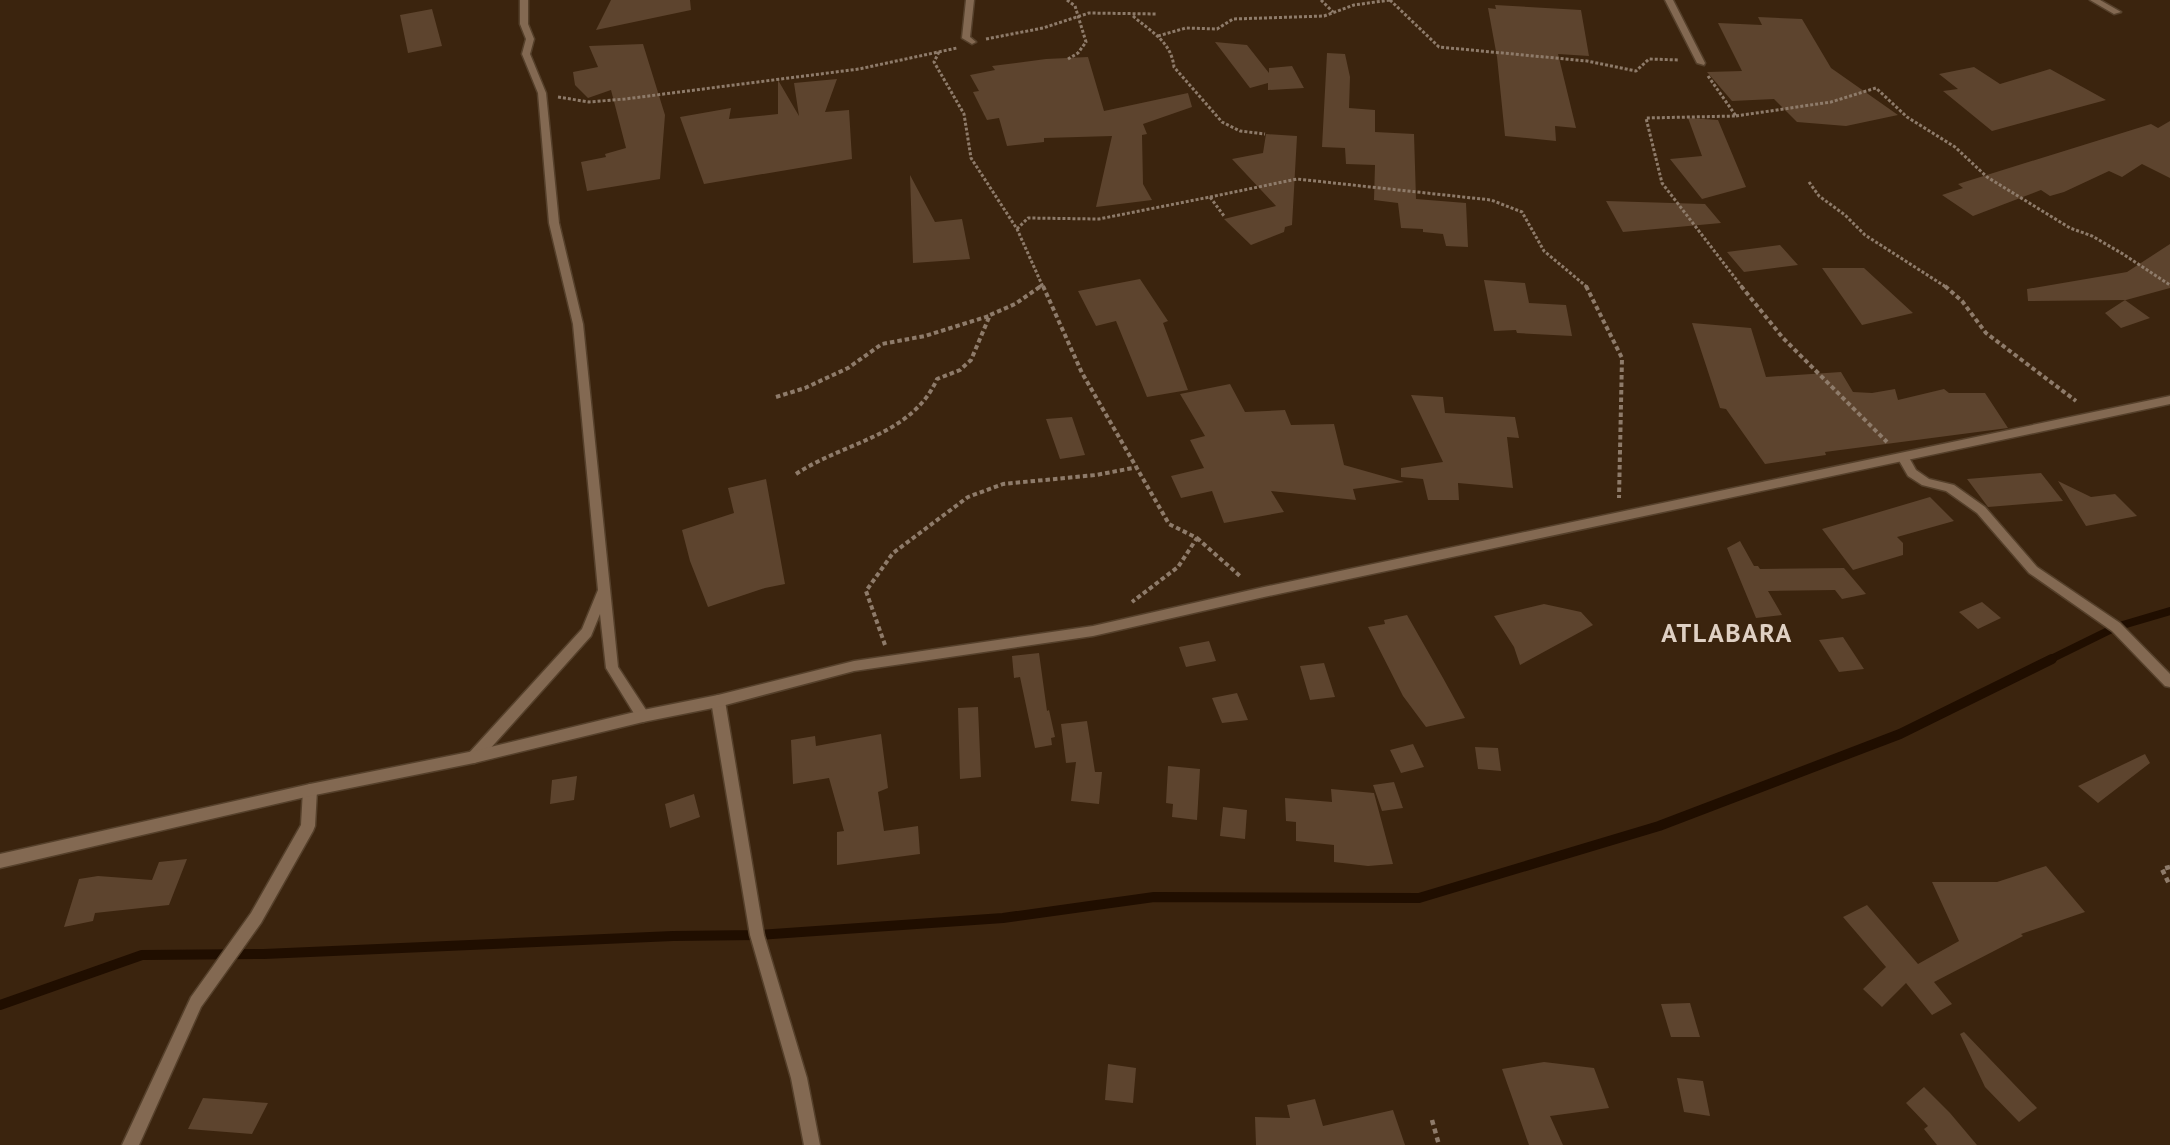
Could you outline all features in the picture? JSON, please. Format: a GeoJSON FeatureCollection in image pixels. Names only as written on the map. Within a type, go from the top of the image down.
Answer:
{"type":"FeatureCollection","features":[{"type":"Feature","properties":{"kind":"street"},"geometry":{"type":"LineString","coordinates":[[524,0],[524,24],[530,39],[526,54],[542,93],[554,223],[578,324],[612,668],[643,716]]}},
{"type":"Feature","properties":{"kind":"street"},"geometry":{"type":"LineString","coordinates":[[970,0],[966,38],[972,42]]}},
{"type":"Feature","properties":{"kind":"street"},"geometry":{"type":"LineString","coordinates":[[1669,0],[1701,63]]}},
{"type":"Feature","properties":{"kind":"street"},"geometry":{"type":"LineString","coordinates":[[2094,0],[2116,12]]}},
{"type":"Feature","properties":{"kind":"street"},"geometry":{"type":"LineString","coordinates":[[0,861],[310,790],[474,757],[643,716],[718,701],[854,666],[1093,631],[1264,592],[2170,400]]}},
{"type":"Feature","properties":{"kind":"street"},"geometry":{"type":"LineString","coordinates":[[1903,457],[1912,473],[1926,482],[1950,489],[1981,510],[2033,570],[2116,627],[2170,682]]}},
{"type":"Feature","properties":{"kind":"street"},"geometry":{"type":"LineString","coordinates":[[474,757],[587,632],[604,590]]}},
{"type":"Feature","properties":{"kind":"street"},"geometry":{"type":"LineString","coordinates":[[718,701],[757,935],[799,1078],[812,1145]]}},
{"type":"Feature","properties":{"kind":"street"},"geometry":{"type":"LineString","coordinates":[[130,1145],[196,1002],[256,918],[308,826],[310,790]]}},
{"type":"Feature","properties":{"kind":"path"},"geometry":{"type":"LineString","coordinates":[[1067,0],[1075,6],[1086,42],[1078,53],[1068,59]]}},
{"type":"Feature","properties":{"kind":"path"},"geometry":{"type":"LineString","coordinates":[[1321,0],[1333,12]]}},
{"type":"Feature","properties":{"kind":"path"},"geometry":{"type":"LineString","coordinates":[[1158,36],[1186,28],[1217,29],[1233,19],[1266,20],[1287,16],[1312,17],[1354,5],[1390,0],[1430,36],[1438,47],[1557,57],[1607,64],[1635,71],[1648,59],[1701,63],[1736,116]]}},
{"type":"Feature","properties":{"kind":"path"},"geometry":{"type":"LineString","coordinates":[[972,42],[1102,12],[1133,16],[1156,14]]}},
{"type":"Feature","properties":{"kind":"path"},"geometry":{"type":"LineString","coordinates":[[1133,16],[1158,36],[1174,53],[1174,67],[1193,87],[1221,126],[1239,133],[1265,135]]}},
{"type":"Feature","properties":{"kind":"path"},"geometry":{"type":"LineString","coordinates":[[542,93],[573,102],[631,98],[834,73],[939,52],[934,62],[964,114],[970,158],[1017,229],[1082,373],[1169,524],[1197,538],[1244,580],[1264,592]]}},
{"type":"Feature","properties":{"kind":"path"},"geometry":{"type":"LineString","coordinates":[[1903,457],[1783,338],[1662,183],[1646,118],[1736,116],[1831,102],[1876,88],[1907,117],[1954,147],[1987,177],[2070,228],[2092,236],[2123,254],[2170,285]]}},
{"type":"Feature","properties":{"kind":"path"},"geometry":{"type":"LineString","coordinates":[[1017,229],[1028,218],[1099,219],[1297,179],[1491,200],[1522,212],[1544,251],[1585,284],[1622,358],[1618,499],[1624,516]]}},
{"type":"Feature","properties":{"kind":"path"},"geometry":{"type":"LineString","coordinates":[[1809,182],[1819,196],[1845,215],[1865,236],[1916,265],[1950,290],[1962,301],[1986,333],[2067,396],[2099,416]]}},
{"type":"Feature","properties":{"kind":"path"},"geometry":{"type":"LineString","coordinates":[[1210,197],[1224,216]]}},
{"type":"Feature","properties":{"kind":"path"},"geometry":{"type":"LineString","coordinates":[[776,397],[797,391],[848,368],[882,344],[925,336],[990,315],[1015,304],[1042,285]]}},
{"type":"Feature","properties":{"kind":"path"},"geometry":{"type":"LineString","coordinates":[[796,474],[820,458],[899,424],[919,411],[933,394],[937,379],[961,370],[979,344],[990,315]]}},
{"type":"Feature","properties":{"kind":"path"},"geometry":{"type":"LineString","coordinates":[[887,661],[885,645],[866,591],[893,553],[968,496],[1003,484],[1096,475],[1138,467]]}},
{"type":"Feature","properties":{"kind":"path"},"geometry":{"type":"LineString","coordinates":[[1131,603],[1180,568],[1191,555],[1197,538]]}},
{"type":"Feature","properties":{"kind":"path"},"geometry":{"type":"LineString","coordinates":[[2170,867],[2162,869],[2170,886]]}},
{"type":"Feature","properties":{"kind":"path"},"geometry":{"type":"LineString","coordinates":[[1432,1120],[1439,1145]]}},
{"type":"Feature","properties":{"kind":"building"},"geometry":{"type":"Polygon","coordinates":[[[611,0],[690,0],[691,10],[596,30],[611,0]]]}},
{"type":"Feature","properties":{"kind":"building"},"geometry":{"type":"Polygon","coordinates":[[[1495,5],[1581,10],[1589,56],[1558,54],[1576,128],[1555,126],[1556,141],[1505,136],[1497,57],[1488,8],[1496,9],[1495,5]]]}},
{"type":"Feature","properties":{"kind":"building"},"geometry":{"type":"Polygon","coordinates":[[[432,9],[442,46],[408,53],[400,15],[432,9]]]}},
{"type":"Feature","properties":{"kind":"building"},"geometry":{"type":"Polygon","coordinates":[[[1758,17],[1802,19],[1831,68],[1898,115],[1846,126],[1797,122],[1774,99],[1732,101],[1707,72],[1742,71],[1718,23],[1762,25],[1758,17]]]}},
{"type":"Feature","properties":{"kind":"building"},"geometry":{"type":"Polygon","coordinates":[[[1215,42],[1247,45],[1269,73],[1269,68],[1292,66],[1304,88],[1268,90],[1268,83],[1250,88],[1215,42]]]}},
{"type":"Feature","properties":{"kind":"building"},"geometry":{"type":"Polygon","coordinates":[[[643,44],[665,115],[660,179],[587,191],[581,162],[606,157],[605,154],[626,148],[611,90],[588,98],[575,85],[573,72],[598,67],[589,46],[643,44]]]}},
{"type":"Feature","properties":{"kind":"building"},"geometry":{"type":"Polygon","coordinates":[[[1327,53],[1345,54],[1350,77],[1349,108],[1375,110],[1375,132],[1414,134],[1416,199],[1466,203],[1468,247],[1446,246],[1443,234],[1423,232],[1423,229],[1401,228],[1398,203],[1374,200],[1375,165],[1346,164],[1345,148],[1322,147],[1327,53]]]}},
{"type":"Feature","properties":{"kind":"building"},"geometry":{"type":"Polygon","coordinates":[[[1088,57],[1104,111],[1188,93],[1192,107],[1143,124],[1147,134],[1142,135],[1143,184],[1152,200],[1096,207],[1112,136],[1044,138],[1044,142],[1007,146],[999,118],[987,120],[973,92],[979,91],[970,75],[995,70],[992,66],[1046,59],[1088,57]]]}},
{"type":"Feature","properties":{"kind":"building"},"geometry":{"type":"Polygon","coordinates":[[[1974,67],[2000,84],[2050,69],[2106,100],[1992,131],[1943,91],[1958,89],[1939,74],[1974,67]]]}},
{"type":"Feature","properties":{"kind":"building"},"geometry":{"type":"Polygon","coordinates":[[[837,79],[825,112],[849,110],[852,159],[704,184],[680,117],[731,108],[729,119],[778,114],[778,80],[799,116],[794,83],[837,79]]]}},
{"type":"Feature","properties":{"kind":"building"},"geometry":{"type":"Polygon","coordinates":[[[1688,118],[1718,120],[1746,187],[1702,199],[1670,159],[1702,156],[1688,118]]]}},
{"type":"Feature","properties":{"kind":"building"},"geometry":{"type":"Polygon","coordinates":[[[2170,121],[2170,178],[2142,164],[2122,177],[2109,171],[2064,192],[2050,196],[2041,190],[1973,216],[1942,195],[1963,188],[1958,184],[2151,124],[2158,128],[2170,121]]]}},
{"type":"Feature","properties":{"kind":"building"},"geometry":{"type":"Polygon","coordinates":[[[1266,134],[1297,136],[1292,225],[1285,227],[1284,232],[1251,245],[1224,219],[1276,206],[1232,159],[1263,153],[1266,134]]]}},
{"type":"Feature","properties":{"kind":"building"},"geometry":{"type":"Polygon","coordinates":[[[910,175],[935,222],[962,219],[970,259],[913,263],[910,175]]]}},
{"type":"Feature","properties":{"kind":"building"},"geometry":{"type":"Polygon","coordinates":[[[1606,201],[1705,204],[1721,223],[1623,232],[1606,201]]]}},
{"type":"Feature","properties":{"kind":"building"},"geometry":{"type":"Polygon","coordinates":[[[2170,244],[2170,288],[2126,300],[2028,301],[2027,289],[2127,272],[2170,244]]]}},
{"type":"Feature","properties":{"kind":"building"},"geometry":{"type":"Polygon","coordinates":[[[1780,245],[1798,265],[1744,272],[1727,252],[1780,245]]]}},
{"type":"Feature","properties":{"kind":"building"},"geometry":{"type":"Polygon","coordinates":[[[1822,268],[1864,268],[1913,313],[1862,325],[1822,268]]]}},
{"type":"Feature","properties":{"kind":"building"},"geometry":{"type":"Polygon","coordinates":[[[1140,279],[1168,321],[1163,323],[1188,390],[1147,397],[1116,321],[1096,326],[1078,291],[1140,279]]]}},
{"type":"Feature","properties":{"kind":"building"},"geometry":{"type":"Polygon","coordinates":[[[1484,280],[1525,283],[1529,303],[1566,305],[1572,336],[1517,333],[1516,330],[1494,331],[1484,280]]]}},
{"type":"Feature","properties":{"kind":"building"},"geometry":{"type":"Polygon","coordinates":[[[2125,300],[2150,318],[2121,328],[2105,313],[2125,300]]]}},
{"type":"Feature","properties":{"kind":"building"},"geometry":{"type":"Polygon","coordinates":[[[1692,323],[1751,328],[1766,377],[1841,372],[1853,392],[1872,393],[1895,389],[1898,400],[1944,389],[1949,393],[1985,393],[2008,428],[1825,452],[1826,455],[1765,464],[1726,409],[1720,408],[1692,323]]]}},
{"type":"Feature","properties":{"kind":"building"},"geometry":{"type":"Polygon","coordinates":[[[1230,384],[1245,412],[1285,410],[1291,425],[1334,424],[1344,465],[1404,482],[1353,489],[1356,500],[1271,491],[1284,512],[1224,523],[1212,491],[1181,498],[1171,476],[1204,468],[1190,440],[1205,436],[1180,394],[1230,384]]]}},
{"type":"Feature","properties":{"kind":"building"},"geometry":{"type":"Polygon","coordinates":[[[1411,395],[1443,397],[1445,413],[1515,417],[1519,438],[1507,437],[1513,488],[1458,483],[1459,500],[1428,500],[1423,479],[1401,477],[1401,468],[1443,462],[1411,395]]]}},
{"type":"Feature","properties":{"kind":"building"},"geometry":{"type":"Polygon","coordinates":[[[1072,417],[1085,455],[1060,459],[1046,419],[1072,417]]]}},
{"type":"Feature","properties":{"kind":"building"},"geometry":{"type":"Polygon","coordinates":[[[2041,473],[2063,501],[1988,507],[1967,479],[2041,473]]]}},
{"type":"Feature","properties":{"kind":"building"},"geometry":{"type":"Polygon","coordinates":[[[766,479],[785,584],[765,588],[708,607],[690,561],[682,530],[734,513],[728,488],[766,479]]]}},
{"type":"Feature","properties":{"kind":"building"},"geometry":{"type":"Polygon","coordinates":[[[2058,481],[2091,497],[2115,494],[2137,516],[2086,526],[2058,481]]]}},
{"type":"Feature","properties":{"kind":"building"},"geometry":{"type":"Polygon","coordinates":[[[1930,497],[1954,521],[1897,537],[1903,543],[1903,555],[1853,570],[1822,529],[1930,497]]]}},
{"type":"Feature","properties":{"kind":"building"},"geometry":{"type":"Polygon","coordinates":[[[1740,541],[1754,566],[1760,569],[1844,568],[1866,594],[1842,599],[1835,590],[1768,591],[1782,615],[1756,618],[1727,548],[1740,541]]]}},
{"type":"Feature","properties":{"kind":"building"},"geometry":{"type":"Polygon","coordinates":[[[1982,602],[2001,618],[1978,629],[1959,612],[1982,602]]]}},
{"type":"Feature","properties":{"kind":"building"},"geometry":{"type":"Polygon","coordinates":[[[1544,604],[1581,612],[1593,625],[1520,665],[1514,647],[1494,616],[1544,604]]]}},
{"type":"Feature","properties":{"kind":"building"},"geometry":{"type":"Polygon","coordinates":[[[1407,615],[1465,718],[1426,727],[1403,696],[1368,627],[1385,624],[1384,620],[1407,615]]]}},
{"type":"Feature","properties":{"kind":"building"},"geometry":{"type":"Polygon","coordinates":[[[1843,637],[1864,669],[1839,672],[1819,640],[1843,637]]]}},
{"type":"Feature","properties":{"kind":"building"},"geometry":{"type":"Polygon","coordinates":[[[1209,641],[1216,661],[1186,667],[1179,647],[1209,641]]]}},
{"type":"Feature","properties":{"kind":"building"},"geometry":{"type":"Polygon","coordinates":[[[1039,653],[1047,711],[1049,710],[1055,737],[1051,738],[1052,745],[1035,748],[1020,677],[1014,678],[1012,656],[1039,653]]]}},
{"type":"Feature","properties":{"kind":"building"},"geometry":{"type":"Polygon","coordinates":[[[1324,663],[1335,697],[1310,700],[1300,666],[1324,663]]]}},
{"type":"Feature","properties":{"kind":"building"},"geometry":{"type":"Polygon","coordinates":[[[1237,693],[1248,720],[1222,723],[1212,698],[1237,693]]]}},
{"type":"Feature","properties":{"kind":"building"},"geometry":{"type":"Polygon","coordinates":[[[978,707],[981,777],[960,779],[958,708],[978,707]]]}},
{"type":"Feature","properties":{"kind":"building"},"geometry":{"type":"Polygon","coordinates":[[[1087,721],[1095,772],[1102,772],[1099,804],[1071,801],[1076,762],[1066,763],[1061,724],[1087,721]]]}},
{"type":"Feature","properties":{"kind":"building"},"geometry":{"type":"Polygon","coordinates":[[[881,734],[888,788],[878,792],[884,831],[918,826],[920,854],[837,865],[837,832],[844,831],[829,778],[793,784],[791,740],[815,736],[816,746],[881,734]]]}},
{"type":"Feature","properties":{"kind":"building"},"geometry":{"type":"Polygon","coordinates":[[[1413,744],[1424,767],[1401,773],[1390,750],[1413,744]]]}},
{"type":"Feature","properties":{"kind":"building"},"geometry":{"type":"Polygon","coordinates":[[[1475,747],[1498,748],[1501,771],[1478,769],[1475,747]]]}},
{"type":"Feature","properties":{"kind":"building"},"geometry":{"type":"Polygon","coordinates":[[[2145,754],[2150,763],[2098,803],[2078,786],[2145,754]]]}},
{"type":"Feature","properties":{"kind":"building"},"geometry":{"type":"Polygon","coordinates":[[[1168,766],[1200,769],[1197,820],[1172,817],[1173,804],[1166,803],[1168,766]]]}},
{"type":"Feature","properties":{"kind":"building"},"geometry":{"type":"Polygon","coordinates":[[[577,776],[574,800],[550,804],[552,780],[577,776]]]}},
{"type":"Feature","properties":{"kind":"building"},"geometry":{"type":"Polygon","coordinates":[[[1394,782],[1403,808],[1382,811],[1373,785],[1394,782]]]}},
{"type":"Feature","properties":{"kind":"building"},"geometry":{"type":"Polygon","coordinates":[[[1331,789],[1374,793],[1393,864],[1368,866],[1334,862],[1334,845],[1296,841],[1296,822],[1286,821],[1285,798],[1332,802],[1331,789]]]}},
{"type":"Feature","properties":{"kind":"building"},"geometry":{"type":"Polygon","coordinates":[[[694,794],[700,817],[670,828],[665,804],[694,794]]]}},
{"type":"Feature","properties":{"kind":"building"},"geometry":{"type":"Polygon","coordinates":[[[1223,807],[1247,810],[1245,839],[1220,836],[1223,807]]]}},
{"type":"Feature","properties":{"kind":"building"},"geometry":{"type":"Polygon","coordinates":[[[187,859],[169,905],[95,913],[93,921],[64,927],[79,879],[98,876],[152,880],[159,862],[187,859]]]}},
{"type":"Feature","properties":{"kind":"building"},"geometry":{"type":"Polygon","coordinates":[[[2046,866],[2085,912],[2021,934],[2023,936],[1934,982],[1952,1004],[1932,1015],[1906,983],[1882,1007],[1863,989],[1886,967],[1843,917],[1867,905],[1918,964],[1959,941],[1932,882],[1997,882],[2046,866]]]}},
{"type":"Feature","properties":{"kind":"building"},"geometry":{"type":"Polygon","coordinates":[[[1690,1003],[1700,1037],[1671,1037],[1661,1004],[1690,1003]]]}},
{"type":"Feature","properties":{"kind":"building"},"geometry":{"type":"Polygon","coordinates":[[[1964,1032],[2037,1108],[2019,1122],[1985,1087],[1960,1034],[1964,1032]]]}},
{"type":"Feature","properties":{"kind":"building"},"geometry":{"type":"Polygon","coordinates":[[[1544,1062],[1594,1068],[1609,1108],[1550,1116],[1563,1145],[1529,1145],[1502,1069],[1544,1062]]]}},
{"type":"Feature","properties":{"kind":"building"},"geometry":{"type":"Polygon","coordinates":[[[1108,1064],[1136,1068],[1133,1103],[1105,1100],[1108,1064]]]}},
{"type":"Feature","properties":{"kind":"building"},"geometry":{"type":"Polygon","coordinates":[[[1677,1078],[1703,1081],[1710,1116],[1684,1112],[1677,1078]]]}},
{"type":"Feature","properties":{"kind":"building"},"geometry":{"type":"Polygon","coordinates":[[[1924,1087],[1977,1145],[1937,1145],[1924,1129],[1928,1126],[1906,1103],[1924,1087]]]}},
{"type":"Feature","properties":{"kind":"building"},"geometry":{"type":"Polygon","coordinates":[[[203,1098],[268,1103],[252,1134],[188,1129],[203,1098]]]}},
{"type":"Feature","properties":{"kind":"building"},"geometry":{"type":"Polygon","coordinates":[[[1315,1099],[1323,1126],[1393,1110],[1405,1145],[1256,1145],[1255,1117],[1290,1118],[1287,1105],[1315,1099]]]}},
{"type":"Feature","properties":{"kind":"waterway"},"geometry":{"type":"LineString","coordinates":[[2049,660],[2116,627],[2170,611]]}},
{"type":"Feature","properties":{"kind":"waterway"},"geometry":{"type":"LineString","coordinates":[[0,1005],[142,955],[264,954],[673,936],[757,935],[1003,918],[1154,897],[1419,898],[1659,826],[1900,734],[2052,659]]}},
{"type":"Feature","properties":{"kind":"district","name":"ATLABARA"},"geometry":{"type":"Point","coordinates":[1727,633]}}]}
